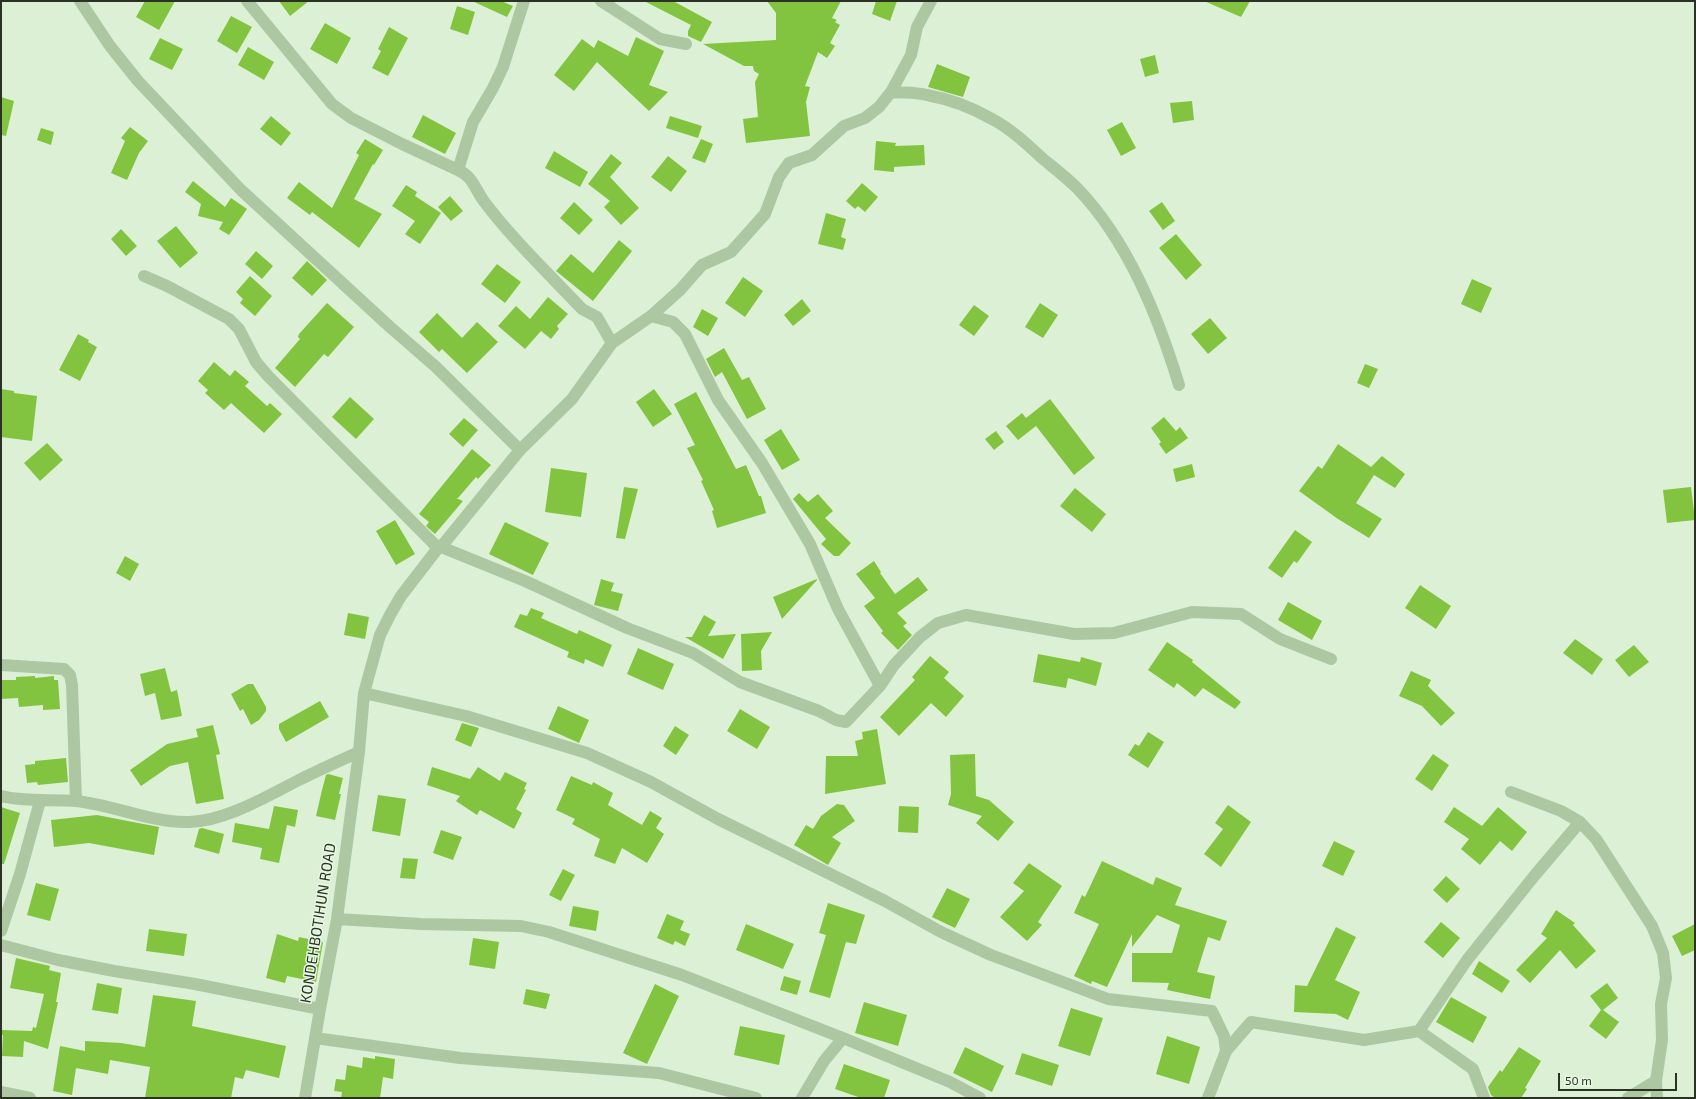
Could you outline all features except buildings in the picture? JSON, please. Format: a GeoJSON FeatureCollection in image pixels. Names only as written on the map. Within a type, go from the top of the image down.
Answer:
{"type":"FeatureCollection","features":[{"type":"Feature","properties":{"kind":"street"},"geometry":{"type":"LineString","coordinates":[[80,1],[110,46],[138,81],[241,190],[441,372],[520,450]]}},
{"type":"Feature","properties":{"kind":"street"},"geometry":{"type":"LineString","coordinates":[[247,1],[332,104],[351,118],[468,175],[476,190],[504,227],[582,309],[597,317],[612,343]]}},
{"type":"Feature","properties":{"kind":"street"},"geometry":{"type":"LineString","coordinates":[[458,170],[472,122],[493,88],[503,67],[524,1]]}},
{"type":"Feature","properties":{"kind":"street"},"geometry":{"type":"LineString","coordinates":[[601,1],[660,39],[686,44]]}},
{"type":"Feature","properties":{"kind":"street","name":"KONDEHBOTIHUN ROAD"},"geometry":{"type":"LineString","coordinates":[[305,1098],[337,919],[359,752],[364,693],[380,635],[390,615],[401,596],[520,450],[572,399],[612,343],[651,316],[680,290],[702,265],[731,252],[765,214],[779,177],[789,163],[812,155],[844,126],[865,118],[879,107],[891,92],[911,55],[917,27],[931,1]]}},
{"type":"Feature","properties":{"kind":"street"},"geometry":{"type":"LineString","coordinates":[[891,92],[927,94],[960,105],[992,119],[1016,135],[1076,187],[1095,209],[1122,248],[1145,290],[1166,342],[1179,385]]}},
{"type":"Feature","properties":{"kind":"street"},"geometry":{"type":"LineString","coordinates":[[144,276],[192,299],[235,323],[256,362],[268,376],[440,548],[525,581],[627,628],[694,654],[740,682],[819,711],[836,720],[846,722],[880,686],[894,665],[920,637],[938,623],[966,615],[1074,634],[1114,633],[1192,612],[1241,614],[1280,639],[1331,659]]}},
{"type":"Feature","properties":{"kind":"street"},"geometry":{"type":"LineString","coordinates":[[651,316],[673,322],[685,334],[718,400],[762,463],[810,544],[838,609],[880,686]]}},
{"type":"Feature","properties":{"kind":"street"},"geometry":{"type":"LineString","coordinates":[[1,665],[64,669],[70,675],[72,685],[76,801]]}},
{"type":"Feature","properties":{"kind":"street"},"geometry":{"type":"LineString","coordinates":[[364,693],[466,716],[587,753],[651,782],[718,819],[885,901],[942,932],[991,955],[1108,999],[1212,1011],[1224,1036],[1226,1051]]}},
{"type":"Feature","properties":{"kind":"street"},"geometry":{"type":"LineString","coordinates":[[1,796],[14,799],[40,801],[76,801],[171,821],[190,822],[215,818],[240,808],[359,752]]}},
{"type":"Feature","properties":{"kind":"street"},"geometry":{"type":"LineString","coordinates":[[1511,792],[1561,811],[1580,822],[1596,839],[1652,926],[1663,953],[1666,978],[1661,1004],[1662,1040],[1656,1081],[1657,1098]]}},
{"type":"Feature","properties":{"kind":"street"},"geometry":{"type":"LineString","coordinates":[[1,932],[20,874],[40,801]]}},
{"type":"Feature","properties":{"kind":"street"},"geometry":{"type":"LineString","coordinates":[[1419,1031],[1467,960],[1535,875],[1580,822]]}},
{"type":"Feature","properties":{"kind":"street"},"geometry":{"type":"LineString","coordinates":[[337,919],[421,924],[521,926],[549,932],[682,975],[950,1082],[980,1098]]}},
{"type":"Feature","properties":{"kind":"street"},"geometry":{"type":"LineString","coordinates":[[1,945],[58,960],[320,1008]]}},
{"type":"Feature","properties":{"kind":"street"},"geometry":{"type":"LineString","coordinates":[[1208,1098],[1226,1051],[1251,1022],[1364,1040],[1419,1031],[1473,1069],[1484,1098]]}},
{"type":"Feature","properties":{"kind":"street"},"geometry":{"type":"LineString","coordinates":[[315,1038],[460,1058],[659,1073],[756,1098]]}},
{"type":"Feature","properties":{"kind":"street"},"geometry":{"type":"LineString","coordinates":[[802,1098],[824,1061],[843,1038]]}},
{"type":"Feature","properties":{"kind":"street"},"geometry":{"type":"LineString","coordinates":[[1628,1098],[1656,1081]]}},
{"type":"Feature","properties":{"kind":"street"},"geometry":{"type":"LineString","coordinates":[[1,1092],[30,1098]]}}]}
